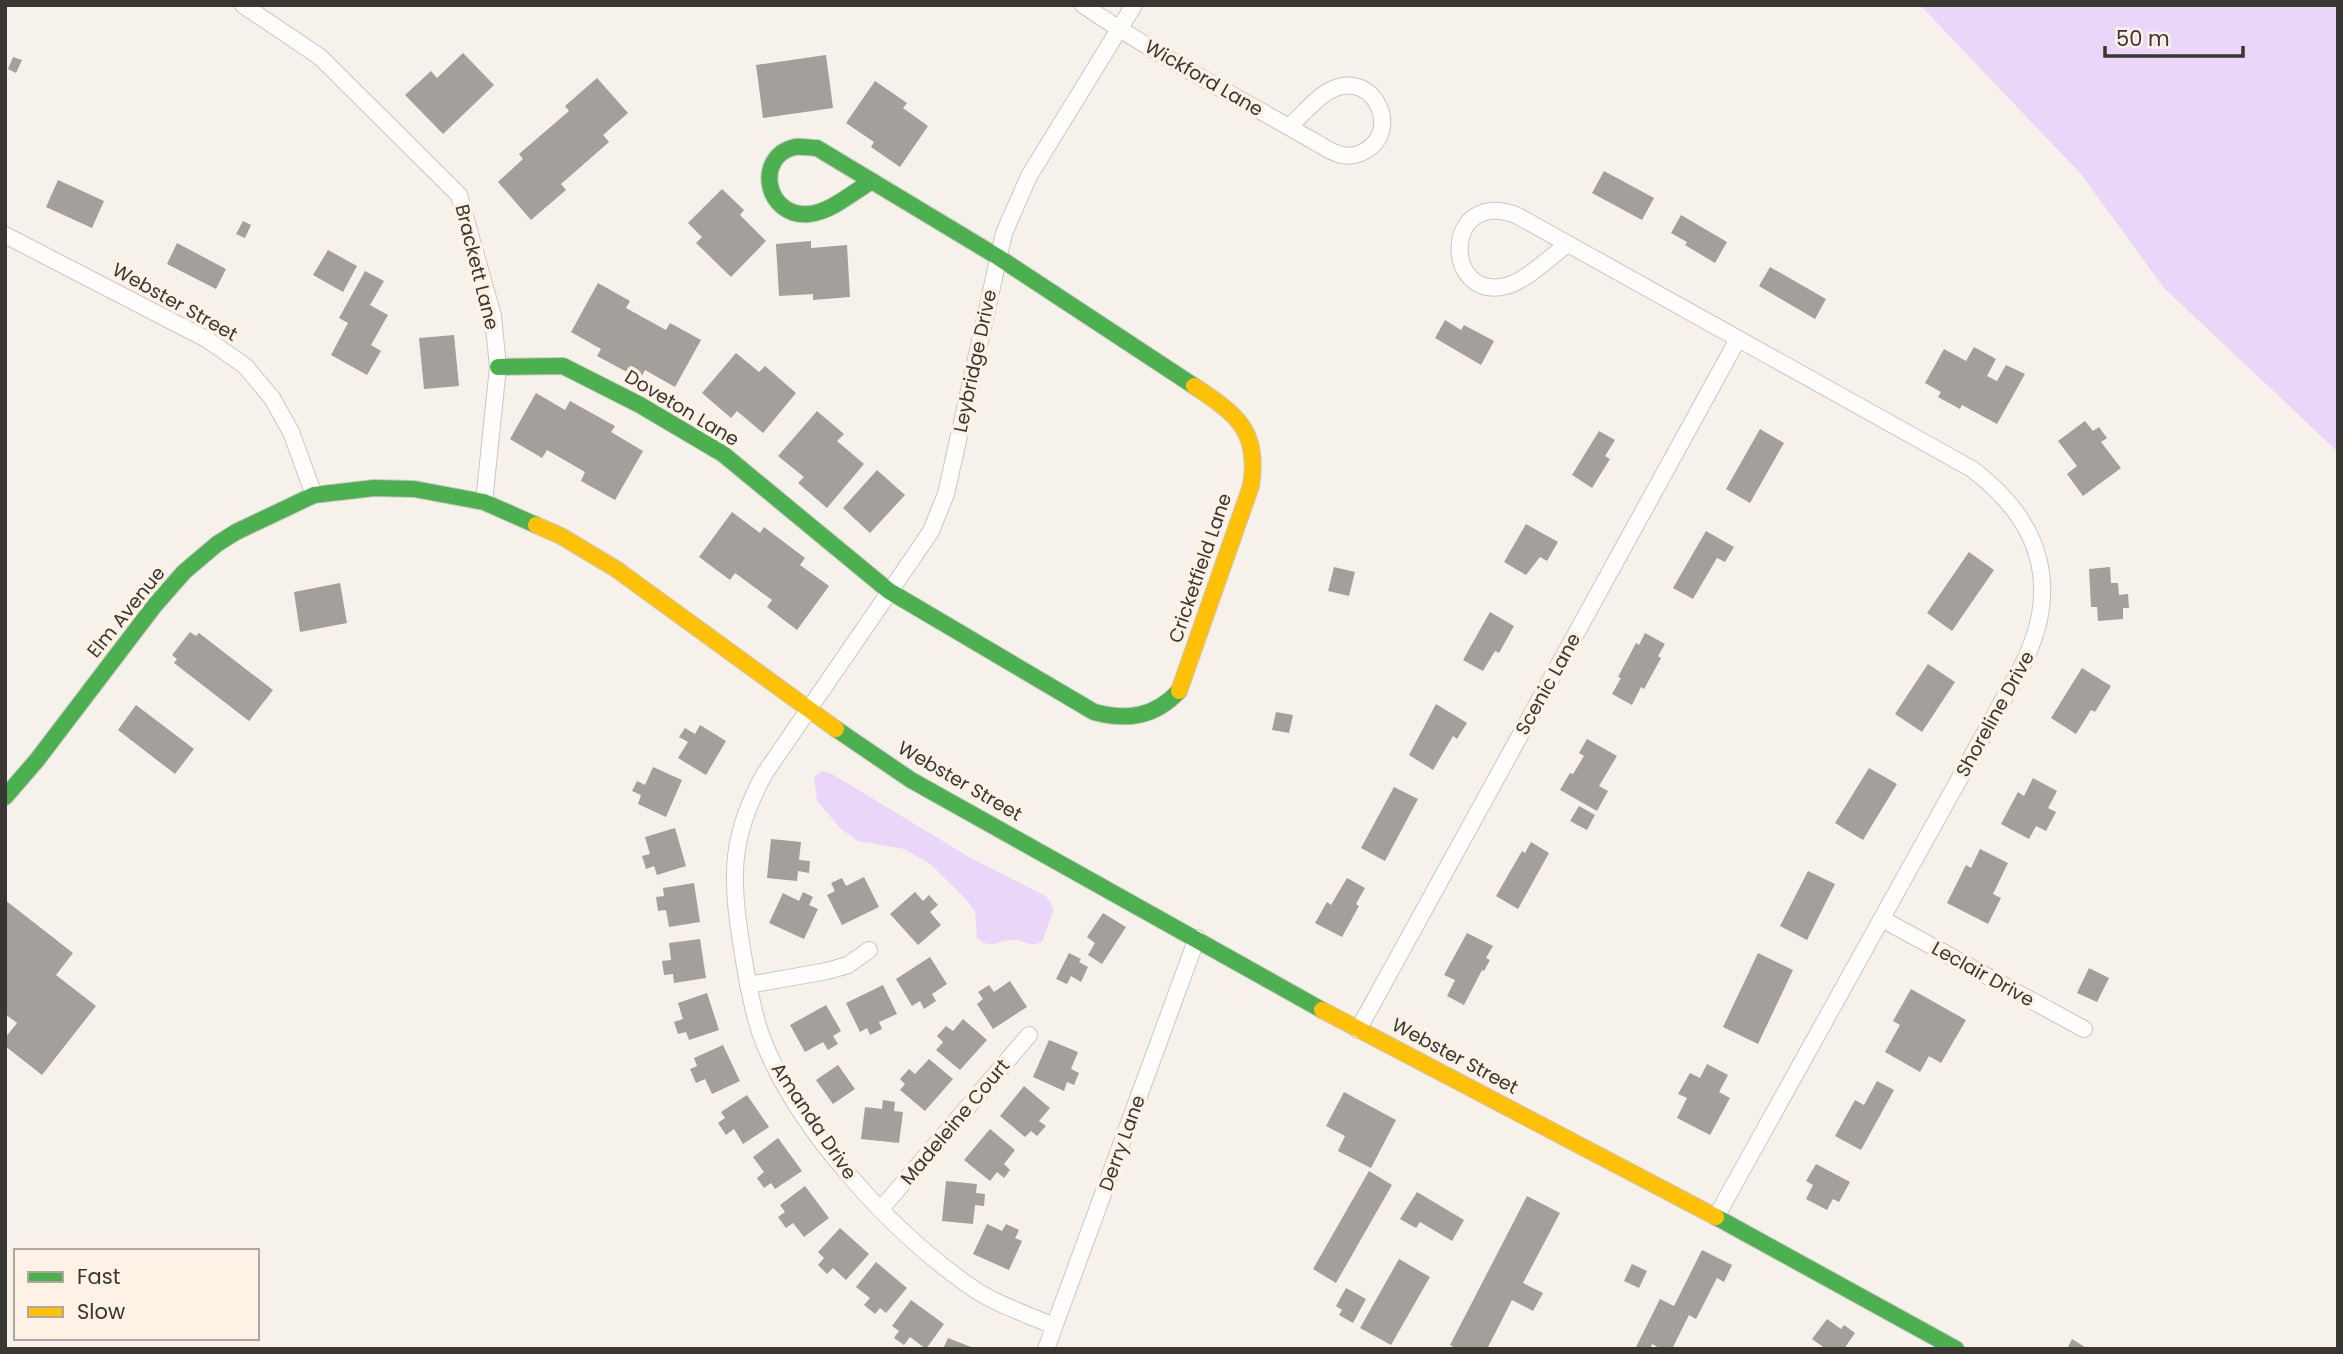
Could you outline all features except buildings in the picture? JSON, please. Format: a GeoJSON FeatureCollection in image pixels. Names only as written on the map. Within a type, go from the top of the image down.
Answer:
{"type":"FeatureCollection","features":[{"type":"Feature","properties":{"kind":"main road","name":"Cricketfield Lane"},"geometry":{"type":"LineString","coordinates":[[872,181],[808,214],[797,214],[778,204],[768,184],[774,160],[782,152],[793,146],[817,148],[872,181],[998,257],[1234,413],[1248,430],[1255,463],[1251,486],[1179,691],[1156,712],[1123,719],[1094,712],[889,591]]}},
{"type":"Feature","properties":{"kind":"main road","name":"Doveton Lane"},"geometry":{"type":"LineString","coordinates":[[498,367],[563,366],[640,405],[723,454],[889,591]]}},
{"type":"Feature","properties":{"kind":"main road","name":"Webster Street"},"geometry":{"type":"LineString","coordinates":[[314,495],[374,488],[414,489],[484,502],[561,536],[616,569],[808,710],[911,779],[1197,937],[1358,1030],[1716,1217],[1956,1349]]}},
{"type":"Feature","properties":{"kind":"main road","name":"Elm Avenue"},"geometry":{"type":"LineString","coordinates":[[5,797],[184,572],[236,532],[314,495]]}},
{"type":"Feature","properties":{"kind":"street","name":"Brackett Lane"},"geometry":{"type":"LineString","coordinates":[[243,5],[320,57],[459,195],[493,316],[498,367],[484,502]]}},
{"type":"Feature","properties":{"kind":"street","name":"Wickford Lane"},"geometry":{"type":"LineString","coordinates":[[1083,5],[1119,29],[1289,127],[1336,154],[1347,156],[1368,149],[1377,141],[1383,119],[1380,107],[1365,89],[1342,86],[1331,90],[1289,127]]}},
{"type":"Feature","properties":{"kind":"street","name":"Leybridge Drive"},"geometry":{"type":"LineString","coordinates":[[808,710],[931,531],[946,494],[1004,233],[1030,176],[1134,5]]}},
{"type":"Feature","properties":{"kind":"street","name":"Shoreline Drive"},"geometry":{"type":"LineString","coordinates":[[1568,244],[1518,281],[1495,287],[1482,285],[1472,279],[1459,258],[1458,245],[1461,233],[1478,215],[1491,210],[1516,215],[1972,469],[1996,487],[2030,532],[2042,583],[2041,613],[2035,641],[1716,1217]]}},
{"type":"Feature","properties":{"kind":"street","name":"Webster Street"},"geometry":{"type":"LineString","coordinates":[[5,235],[208,340],[245,366],[272,398],[291,432],[314,495]]}},
{"type":"Feature","properties":{"kind":"street","name":"Scenic Lane"},"geometry":{"type":"LineString","coordinates":[[1358,1030],[1738,339]]}},
{"type":"Feature","properties":{"kind":"street","name":"Amanda Drive"},"geometry":{"type":"LineString","coordinates":[[808,710],[749,801],[740,828],[735,858],[735,892],[748,985],[761,1033],[773,1062],[795,1100],[857,1185],[935,1260],[971,1287],[1054,1326]]}},
{"type":"Feature","properties":{"kind":"street","name":"Leclair Drive"},"geometry":{"type":"LineString","coordinates":[[1882,919],[2084,1028]]}},
{"type":"Feature","properties":{"kind":"street","name":"Derry Lane"},"geometry":{"type":"LineString","coordinates":[[1046,1349],[1197,937]]}},
{"type":"Feature","properties":{"kind":"street"},"geometry":{"type":"LineString","coordinates":[[748,985],[838,968],[848,965],[869,950]]}},
{"type":"Feature","properties":{"kind":"street","name":"Madeleine Court"},"geometry":{"type":"LineString","coordinates":[[881,1209],[1029,1035]]}},
{"type":"Feature","properties":{"kind":"shaded area"},"geometry":{"type":"Polygon","coordinates":[[[1920,5],[2338,5],[2338,452],[2164,288],[2081,174],[1920,5]]]}},
{"type":"Feature","properties":{"kind":"shaded area"},"geometry":{"type":"Polygon","coordinates":[[[822,771],[832,774],[969,857],[1047,897],[1054,909],[1042,942],[1032,945],[1012,940],[989,944],[977,938],[975,911],[930,864],[904,849],[858,841],[841,829],[817,801],[814,777],[822,771]]]}},
{"type":"Feature","properties":{"kind":"traffic: fast"},"geometry":{"type":"LineString","coordinates":[[872,181],[865,185],[834,206],[809,214],[794,213],[774,197],[770,173],[774,162],[782,153],[795,147],[817,148],[998,257],[1194,386]]}},
{"type":"Feature","properties":{"kind":"traffic: fast"},"geometry":{"type":"LineString","coordinates":[[498,367],[563,366],[640,405],[723,454],[889,591],[1094,712],[1118,716],[1140,715],[1160,707],[1179,691]]}},
{"type":"Feature","properties":{"kind":"traffic: fast"},"geometry":{"type":"LineString","coordinates":[[5,797],[37,760],[155,605],[184,572],[236,532],[314,495],[374,488],[414,489],[484,502],[536,525]]}},
{"type":"Feature","properties":{"kind":"traffic: fast"},"geometry":{"type":"LineString","coordinates":[[836,729],[911,780],[1322,1010]]}},
{"type":"Feature","properties":{"kind":"traffic: fast"},"geometry":{"type":"LineString","coordinates":[[1716,1217],[1956,1349]]}},
{"type":"Feature","properties":{"kind":"traffic: slow"},"geometry":{"type":"LineString","coordinates":[[1179,691],[1251,486],[1253,467],[1252,451],[1242,426],[1233,415],[1194,386]]}},
{"type":"Feature","properties":{"kind":"traffic: slow"},"geometry":{"type":"LineString","coordinates":[[536,525],[561,536],[616,569],[836,729]]}},
{"type":"Feature","properties":{"kind":"traffic: slow"},"geometry":{"type":"LineString","coordinates":[[1322,1010],[1716,1217]]}}]}
